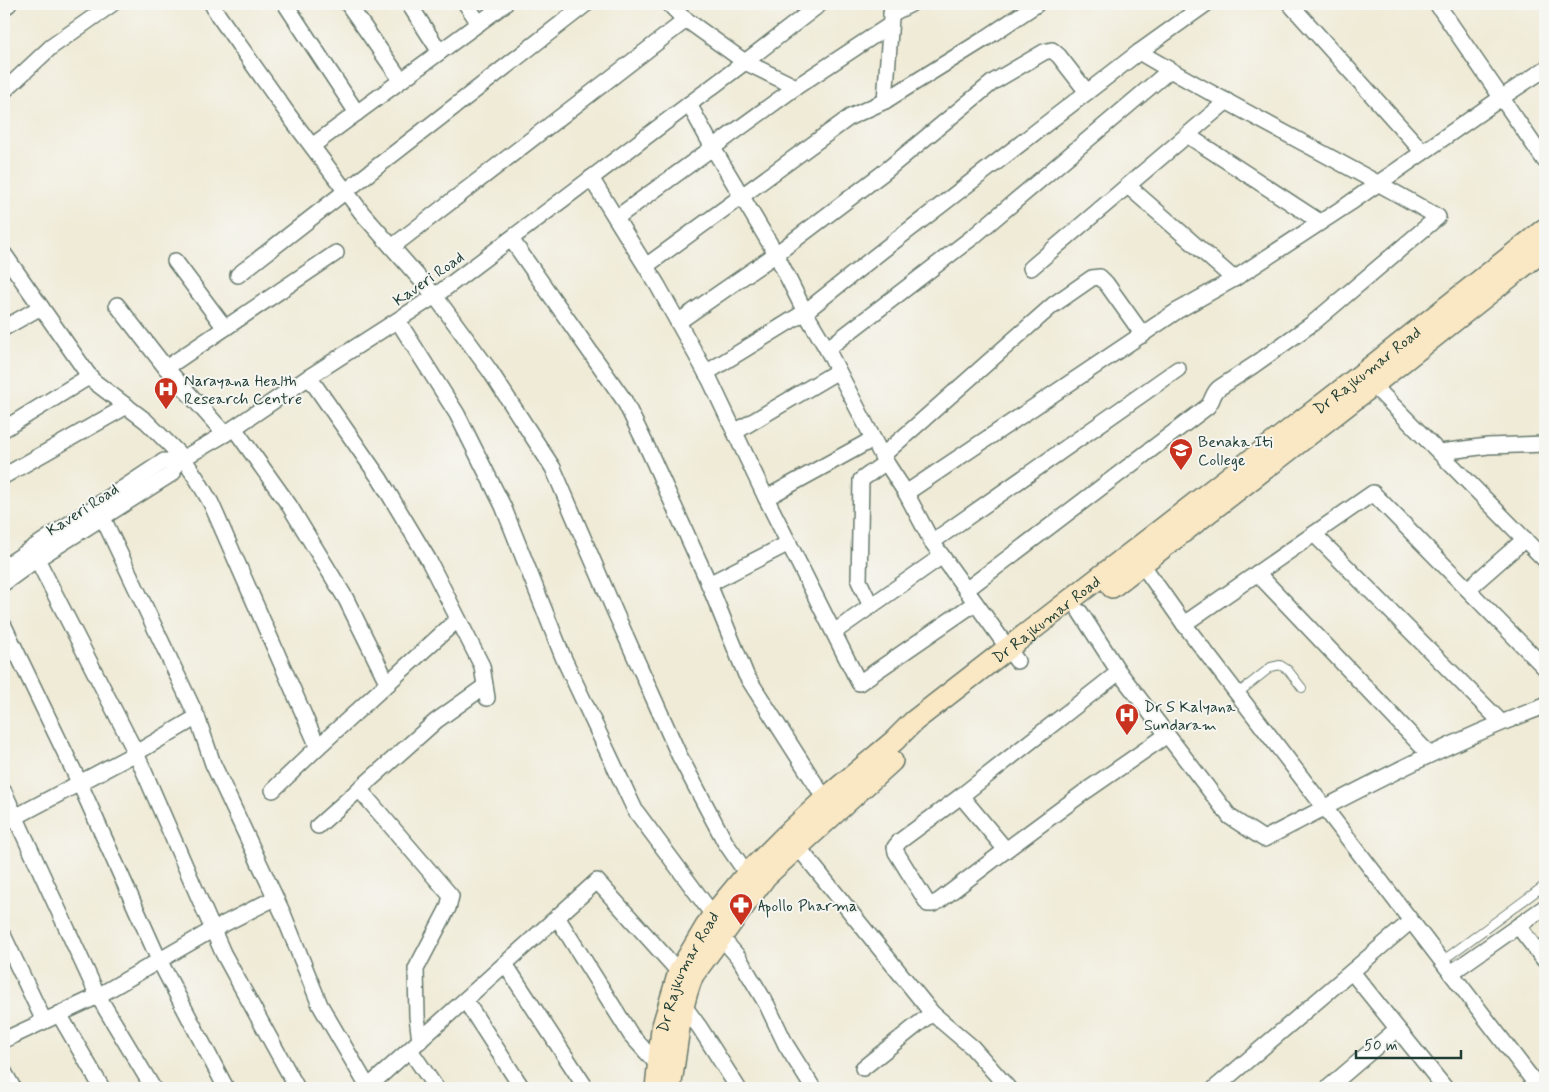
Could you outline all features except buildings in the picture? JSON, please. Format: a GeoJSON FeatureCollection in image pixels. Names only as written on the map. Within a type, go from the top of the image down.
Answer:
{"type":"FeatureCollection","features":[{"type":"Feature","properties":{"kind":"main road","name":"Dr Rajkumar Road"},"geometry":{"type":"LineString","coordinates":[[1368,380],[1545,230]]}},
{"type":"Feature","properties":{"kind":"main road","name":"Dr Rajkumar Road"},"geometry":{"type":"LineString","coordinates":[[670,1088],[678,1035],[693,976],[766,876],[921,733],[1012,655],[1368,380],[1545,249]]}},
{"type":"Feature","properties":{"kind":"main road","name":"Dr Rajkumar Road"},"geometry":{"type":"LineString","coordinates":[[656,1088],[662,1029],[679,972],[713,915],[747,874],[825,799],[894,742],[914,721],[1080,612],[1137,558]]}},
{"type":"Feature","properties":{"kind":"street"},"geometry":{"type":"LineString","coordinates":[[4,8],[9,4]]}},
{"type":"Feature","properties":{"kind":"street"},"geometry":{"type":"LineString","coordinates":[[4,91],[51,47],[112,4]]}},
{"type":"Feature","properties":{"kind":"street"},"geometry":{"type":"LineString","coordinates":[[212,4],[290,117],[346,191],[435,296],[490,371],[553,468],[678,755],[725,842],[747,874]]}},
{"type":"Feature","properties":{"kind":"street"},"geometry":{"type":"LineString","coordinates":[[348,4],[401,80]]}},
{"type":"Feature","properties":{"kind":"street"},"geometry":{"type":"LineString","coordinates":[[409,4],[440,52]]}},
{"type":"Feature","properties":{"kind":"street"},"geometry":{"type":"LineString","coordinates":[[466,4],[479,23]]}},
{"type":"Feature","properties":{"kind":"street"},"geometry":{"type":"LineString","coordinates":[[312,146],[505,4]]}},
{"type":"Feature","properties":{"kind":"street"},"geometry":{"type":"LineString","coordinates":[[238,275],[586,4]]}},
{"type":"Feature","properties":{"kind":"street"},"geometry":{"type":"LineString","coordinates":[[669,4],[686,20],[745,62],[796,87]]}},
{"type":"Feature","properties":{"kind":"street","name":"Kaveri Road"},"geometry":{"type":"LineString","coordinates":[[4,567],[164,461],[179,461],[230,431],[309,377],[435,296],[820,4]]}},
{"type":"Feature","properties":{"kind":"street"},"geometry":{"type":"LineString","coordinates":[[616,218],[796,87],[891,14],[911,4]]}},
{"type":"Feature","properties":{"kind":"street"},"geometry":{"type":"LineString","coordinates":[[646,266],[850,117],[885,101],[1037,4]]}},
{"type":"Feature","properties":{"kind":"street"},"geometry":{"type":"LineString","coordinates":[[706,372],[805,312],[1139,52],[1206,4]]}},
{"type":"Feature","properties":{"kind":"street"},"geometry":{"type":"LineString","coordinates":[[1290,4],[1423,152]]}},
{"type":"Feature","properties":{"kind":"street"},"geometry":{"type":"LineString","coordinates":[[1438,4],[1545,161]]}},
{"type":"Feature","properties":{"kind":"street"},"geometry":{"type":"LineString","coordinates":[[286,5],[357,113]]}},
{"type":"Feature","properties":{"kind":"street"},"geometry":{"type":"LineString","coordinates":[[885,101],[891,14]]}},
{"type":"Feature","properties":{"kind":"street"},"geometry":{"type":"LineString","coordinates":[[392,247],[686,20]]}},
{"type":"Feature","properties":{"kind":"street"},"geometry":{"type":"LineString","coordinates":[[678,322],[776,254],[883,173],[993,82],[1044,52],[1052,50],[1059,56],[1087,92]]}},
{"type":"Feature","properties":{"kind":"street"},"geometry":{"type":"LineString","coordinates":[[966,590],[1211,404],[1215,391],[1313,323],[1438,216],[1139,52]]}},
{"type":"Feature","properties":{"kind":"street"},"geometry":{"type":"LineString","coordinates":[[906,492],[1177,312],[1234,279],[1380,183],[1545,69]]}},
{"type":"Feature","properties":{"kind":"street"},"geometry":{"type":"LineString","coordinates":[[827,349],[974,236],[1170,70]]}},
{"type":"Feature","properties":{"kind":"street"},"geometry":{"type":"LineString","coordinates":[[1031,268],[1227,101]]}},
{"type":"Feature","properties":{"kind":"street"},"geometry":{"type":"LineString","coordinates":[[690,104],[713,148],[776,254],[873,439],[906,492],[932,542],[1012,655]]}},
{"type":"Feature","properties":{"kind":"street"},"geometry":{"type":"LineString","coordinates":[[1187,135],[1320,222]]}},
{"type":"Feature","properties":{"kind":"street"},"geometry":{"type":"LineString","coordinates":[[591,178],[646,266],[706,372],[766,498],[859,683],[975,604]]}},
{"type":"Feature","properties":{"kind":"street"},"geometry":{"type":"LineString","coordinates":[[1128,186],[1234,279]]}},
{"type":"Feature","properties":{"kind":"street"},"geometry":{"type":"LineString","coordinates":[[511,239],[624,400],[709,584],[746,674],[825,799]]}},
{"type":"Feature","properties":{"kind":"street"},"geometry":{"type":"LineString","coordinates":[[166,368],[336,253]]}},
{"type":"Feature","properties":{"kind":"street"},"geometry":{"type":"LineString","coordinates":[[4,254],[92,380],[146,421],[179,461],[197,479],[211,503],[318,747]]}},
{"type":"Feature","properties":{"kind":"street"},"geometry":{"type":"LineString","coordinates":[[175,261],[225,328]]}},
{"type":"Feature","properties":{"kind":"street"},"geometry":{"type":"LineString","coordinates":[[871,606],[859,581],[862,480],[1053,305],[1092,278],[1100,277],[1106,283],[1143,335]]}},
{"type":"Feature","properties":{"kind":"street"},"geometry":{"type":"LineString","coordinates":[[117,305],[166,368],[230,431],[289,505],[346,599],[388,684]]}},
{"type":"Feature","properties":{"kind":"street"},"geometry":{"type":"LineString","coordinates":[[4,328],[41,307]]}},
{"type":"Feature","properties":{"kind":"street"},"geometry":{"type":"LineString","coordinates":[[398,321],[457,414],[503,506],[564,657],[635,810],[713,915]]}},
{"type":"Feature","properties":{"kind":"street"},"geometry":{"type":"LineString","coordinates":[[932,542],[1178,369]]}},
{"type":"Feature","properties":{"kind":"street"},"geometry":{"type":"LineString","coordinates":[[735,432],[838,371]]}},
{"type":"Feature","properties":{"kind":"street"},"geometry":{"type":"LineString","coordinates":[[4,429],[90,376]]}},
{"type":"Feature","properties":{"kind":"street"},"geometry":{"type":"LineString","coordinates":[[309,377],[380,479],[428,560],[482,666],[486,692],[436,721],[318,826]]}},
{"type":"Feature","properties":{"kind":"street"},"geometry":{"type":"LineString","coordinates":[[1368,380],[1545,560]]}},
{"type":"Feature","properties":{"kind":"street"},"geometry":{"type":"LineString","coordinates":[[4,476],[127,406]]}},
{"type":"Feature","properties":{"kind":"street"},"geometry":{"type":"LineString","coordinates":[[766,498],[873,439]]}},
{"type":"Feature","properties":{"kind":"street"},"geometry":{"type":"LineString","coordinates":[[1440,452],[1488,446],[1545,444]]}},
{"type":"Feature","properties":{"kind":"street","name":"Kaveri Road"},"geometry":{"type":"LineString","coordinates":[[4,583],[37,558],[173,473],[179,461]]}},
{"type":"Feature","properties":{"kind":"street"},"geometry":{"type":"LineString","coordinates":[[1184,624],[1373,493],[1545,668]]}},
{"type":"Feature","properties":{"kind":"street"},"geometry":{"type":"LineString","coordinates":[[102,516],[197,717],[213,764],[275,898],[320,1005],[368,1088],[597,881],[679,972]]}},
{"type":"Feature","properties":{"kind":"street"},"geometry":{"type":"LineString","coordinates":[[1314,534],[1501,722]]}},
{"type":"Feature","properties":{"kind":"street"},"geometry":{"type":"LineString","coordinates":[[1468,589],[1525,539]]}},
{"type":"Feature","properties":{"kind":"street"},"geometry":{"type":"LineString","coordinates":[[709,584],[789,543]]}},
{"type":"Feature","properties":{"kind":"street"},"geometry":{"type":"LineString","coordinates":[[834,632],[942,556]]}},
{"type":"Feature","properties":{"kind":"street"},"geometry":{"type":"LineString","coordinates":[[37,558],[136,753],[223,953],[297,1088]]}},
{"type":"Feature","properties":{"kind":"street"},"geometry":{"type":"LineString","coordinates":[[1137,558],[1237,694],[1539,1088]]}},
{"type":"Feature","properties":{"kind":"street"},"geometry":{"type":"LineString","coordinates":[[1257,573],[1429,754]]}},
{"type":"Feature","properties":{"kind":"street"},"geometry":{"type":"LineString","coordinates":[[1080,612],[1119,672],[1230,817],[1264,839],[1429,754],[1501,722],[1545,706]]}},
{"type":"Feature","properties":{"kind":"street"},"geometry":{"type":"LineString","coordinates":[[273,790],[458,620]]}},
{"type":"Feature","properties":{"kind":"street"},"geometry":{"type":"LineString","coordinates":[[4,626],[80,784],[159,960],[226,1088]]}},
{"type":"Feature","properties":{"kind":"street"},"geometry":{"type":"LineString","coordinates":[[1119,672],[961,796],[900,841],[895,847],[896,852],[928,904],[939,901],[1006,850],[1167,735]]}},
{"type":"Feature","properties":{"kind":"street"},"geometry":{"type":"LineString","coordinates":[[10,820],[80,784],[197,717]]}},
{"type":"Feature","properties":{"kind":"street"},"geometry":{"type":"LineString","coordinates":[[359,789],[451,896],[448,908],[416,969],[417,1016],[414,1045],[436,1088]]}},
{"type":"Feature","properties":{"kind":"street"},"geometry":{"type":"LineString","coordinates":[[4,792],[10,820],[98,996],[153,1088]]}},
{"type":"Feature","properties":{"kind":"street"},"geometry":{"type":"LineString","coordinates":[[961,796],[1006,850]]}},
{"type":"Feature","properties":{"kind":"street"},"geometry":{"type":"LineString","coordinates":[[798,847],[932,1013],[972,1047],[1004,1087]]}},
{"type":"Feature","properties":{"kind":"street"},"geometry":{"type":"LineString","coordinates":[[4,1040],[98,996],[212,930],[275,898]]}},
{"type":"Feature","properties":{"kind":"street"},"geometry":{"type":"LineString","coordinates":[[1447,967],[1518,926],[1545,907]]}},
{"type":"Feature","properties":{"kind":"street"},"geometry":{"type":"LineString","coordinates":[[557,917],[631,1035],[658,1065]]}},
{"type":"Feature","properties":{"kind":"street"},"geometry":{"type":"LineString","coordinates":[[1215,1088],[1411,921]]}},
{"type":"Feature","properties":{"kind":"street"},"geometry":{"type":"LineString","coordinates":[[1518,926],[1545,961]]}},
{"type":"Feature","properties":{"kind":"street"},"geometry":{"type":"LineString","coordinates":[[4,937],[44,1021]]}},
{"type":"Feature","properties":{"kind":"street"},"geometry":{"type":"LineString","coordinates":[[721,937],[739,958],[767,1005],[786,1044],[813,1088]]}},
{"type":"Feature","properties":{"kind":"street"},"geometry":{"type":"LineString","coordinates":[[505,964],[586,1088]]}},
{"type":"Feature","properties":{"kind":"street"},"geometry":{"type":"LineString","coordinates":[[1352,972],[1441,1087]]}},
{"type":"Feature","properties":{"kind":"street"},"geometry":{"type":"LineString","coordinates":[[465,1000],[522,1088]]}},
{"type":"Feature","properties":{"kind":"street"},"geometry":{"type":"LineString","coordinates":[[684,1006],[738,1088]]}},
{"type":"Feature","properties":{"kind":"street"},"geometry":{"type":"LineString","coordinates":[[862,1068],[932,1013]]}},
{"type":"Feature","properties":{"kind":"street"},"geometry":{"type":"LineString","coordinates":[[59,1014],[102,1088]]}},
{"type":"Feature","properties":{"kind":"street"},"geometry":{"type":"LineString","coordinates":[[1328,1088],[1397,1029]]}},
{"type":"Feature","properties":{"kind":"street"},"geometry":{"type":"LineString","coordinates":[[4,1072],[13,1088]]}},
{"type":"Feature","properties":{"kind":"lane"},"geometry":{"type":"LineString","coordinates":[[1237,694],[1271,668],[1280,665],[1288,670],[1302,688]]}},
{"type":"Feature","properties":{"kind":"lane"},"geometry":{"type":"LineString","coordinates":[[1447,967],[1545,885]]}},
{"type":"Feature","properties":{"kind":"place","name":"Narayana Health Research Centre"},"geometry":{"type":"Point","coordinates":[166,410]}},
{"type":"Feature","properties":{"kind":"place","name":"Benaka Iti College"},"geometry":{"type":"Point","coordinates":[1181,471]}},
{"type":"Feature","properties":{"kind":"place","name":"Dr S Kalyana Sundaram"},"geometry":{"type":"Point","coordinates":[1127,736]}},
{"type":"Feature","properties":{"kind":"place","name":"Apollo Pharma"},"geometry":{"type":"Point","coordinates":[741,926]}}]}
